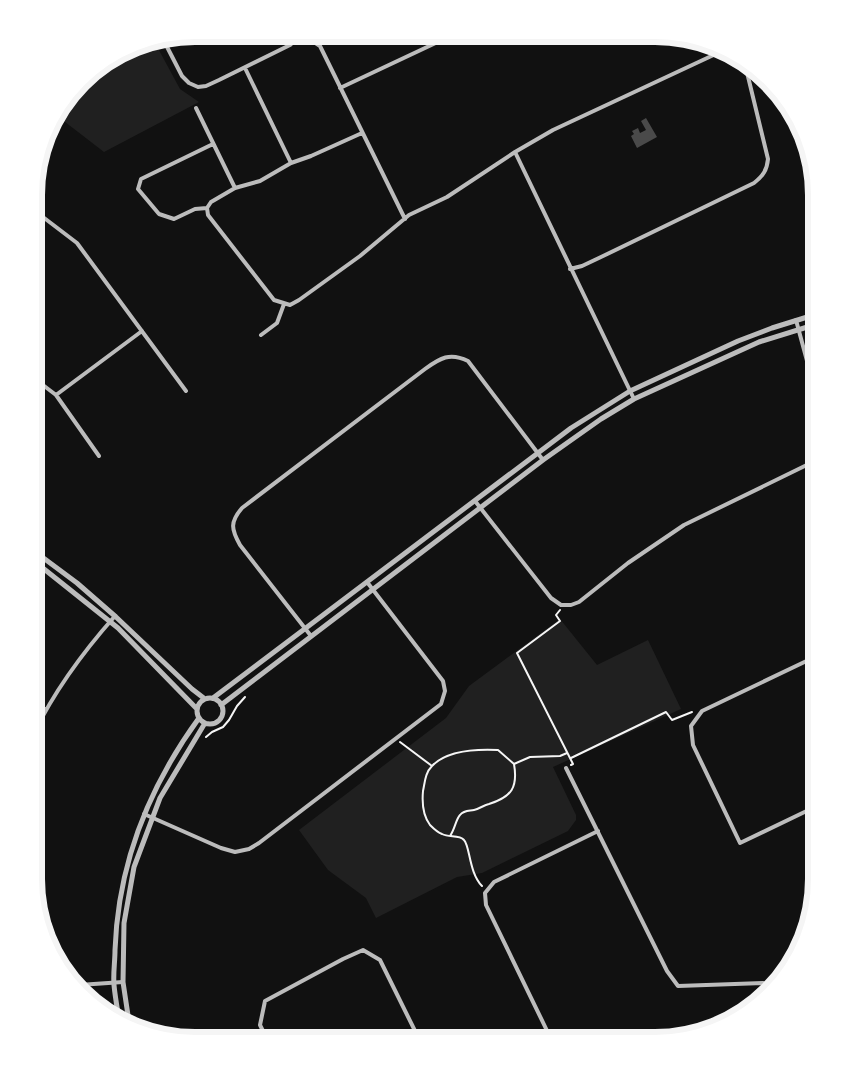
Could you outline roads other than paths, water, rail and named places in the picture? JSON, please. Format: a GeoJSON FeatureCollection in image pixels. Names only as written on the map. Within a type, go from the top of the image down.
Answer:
{"type":"FeatureCollection","features":[{"type":"Feature","properties":{"kind":"street"},"geometry":{"type":"LineString","coordinates":[[166,45],[182,76],[189,83],[206,86],[293,42]]}},
{"type":"Feature","properties":{"kind":"street"},"geometry":{"type":"LineString","coordinates":[[314,42],[320,46],[405,219]]}},
{"type":"Feature","properties":{"kind":"street"},"geometry":{"type":"LineString","coordinates":[[340,88],[438,42]]}},
{"type":"Feature","properties":{"kind":"street"},"geometry":{"type":"LineString","coordinates":[[362,132],[311,156],[290,163],[260,181],[234,188],[211,202],[207,208],[208,215],[274,300],[290,305],[299,300],[360,256],[409,215],[447,198],[515,152],[553,130],[714,55]]}},
{"type":"Feature","properties":{"kind":"street"},"geometry":{"type":"LineString","coordinates":[[245,68],[290,163]]}},
{"type":"Feature","properties":{"kind":"street"},"geometry":{"type":"LineString","coordinates":[[570,269],[582,266],[601,257],[754,183],[763,176],[768,167],[768,159],[747,74]]}},
{"type":"Feature","properties":{"kind":"street"},"geometry":{"type":"LineString","coordinates":[[196,108],[234,188]]}},
{"type":"Feature","properties":{"kind":"street"},"geometry":{"type":"LineString","coordinates":[[207,208],[195,209],[174,219],[159,214],[138,189],[141,179],[213,144]]}},
{"type":"Feature","properties":{"kind":"street"},"geometry":{"type":"LineString","coordinates":[[515,152],[634,400]]}},
{"type":"Feature","properties":{"kind":"street"},"geometry":{"type":"LineString","coordinates":[[42,216],[77,243],[186,391]]}},
{"type":"Feature","properties":{"kind":"street"},"geometry":{"type":"LineString","coordinates":[[261,335],[277,323],[284,304]]}},
{"type":"Feature","properties":{"kind":"street"},"geometry":{"type":"LineString","coordinates":[[197,708],[201,701],[213,698],[258,666],[305,628],[586,418],[630,391],[738,340],[808,317]]}},
{"type":"Feature","properties":{"kind":"street"},"geometry":{"type":"LineString","coordinates":[[796,320],[808,365]]}},
{"type":"Feature","properties":{"kind":"street"},"geometry":{"type":"LineString","coordinates":[[221,705],[601,418],[634,400],[759,342],[808,326]]}},
{"type":"Feature","properties":{"kind":"street"},"geometry":{"type":"LineString","coordinates":[[56,395],[142,331]]}},
{"type":"Feature","properties":{"kind":"street"},"geometry":{"type":"LineString","coordinates":[[311,636],[240,545],[232,527],[234,518],[242,508],[425,369],[447,357],[458,356],[468,361],[543,460]]}},
{"type":"Feature","properties":{"kind":"street"},"geometry":{"type":"LineString","coordinates":[[42,384],[56,395],[99,456]]}},
{"type":"Feature","properties":{"kind":"street"},"geometry":{"type":"LineString","coordinates":[[475,501],[551,598],[561,605],[571,605],[579,602],[684,524],[808,464]]}},
{"type":"Feature","properties":{"kind":"street"},"geometry":{"type":"LineString","coordinates":[[42,557],[77,583],[115,616],[204,699]]}},
{"type":"Feature","properties":{"kind":"street"},"geometry":{"type":"LineString","coordinates":[[42,567],[110,622],[197,708],[199,718],[205,723],[213,723],[219,719],[222,712],[221,705],[213,698]]}},
{"type":"Feature","properties":{"kind":"street"},"geometry":{"type":"LineString","coordinates":[[144,814],[221,848],[235,852],[249,849],[259,844],[441,704],[445,691],[443,682],[367,582]]}},
{"type":"Feature","properties":{"kind":"street"},"geometry":{"type":"LineString","coordinates":[[42,718],[68,675],[115,616]]}},
{"type":"Feature","properties":{"kind":"street"},"geometry":{"type":"LineString","coordinates":[[808,660],[702,711],[691,726],[693,745],[740,843],[808,810]]}},
{"type":"Feature","properties":{"kind":"street"},"geometry":{"type":"LineString","coordinates":[[42,708],[46,710]]}},
{"type":"Feature","properties":{"kind":"street"},"geometry":{"type":"LineString","coordinates":[[118,1011],[114,983],[118,906],[124,872],[153,792],[184,738],[199,718]]}},
{"type":"Feature","properties":{"kind":"street"},"geometry":{"type":"LineString","coordinates":[[128,1017],[123,982],[124,923],[134,867],[160,798],[205,723]]}},
{"type":"Feature","properties":{"kind":"street"},"geometry":{"type":"LineString","coordinates":[[566,768],[666,971],[678,986],[762,983],[765,985]]}},
{"type":"Feature","properties":{"kind":"street"},"geometry":{"type":"LineString","coordinates":[[548,1032],[486,905],[485,893],[494,882],[598,831]]}},
{"type":"Feature","properties":{"kind":"street"},"geometry":{"type":"LineString","coordinates":[[264,1032],[260,1025],[265,1001],[342,959],[363,950],[380,960],[416,1032]]}},
{"type":"Feature","properties":{"kind":"street"},"geometry":{"type":"LineString","coordinates":[[84,985],[123,982]]}}]}
